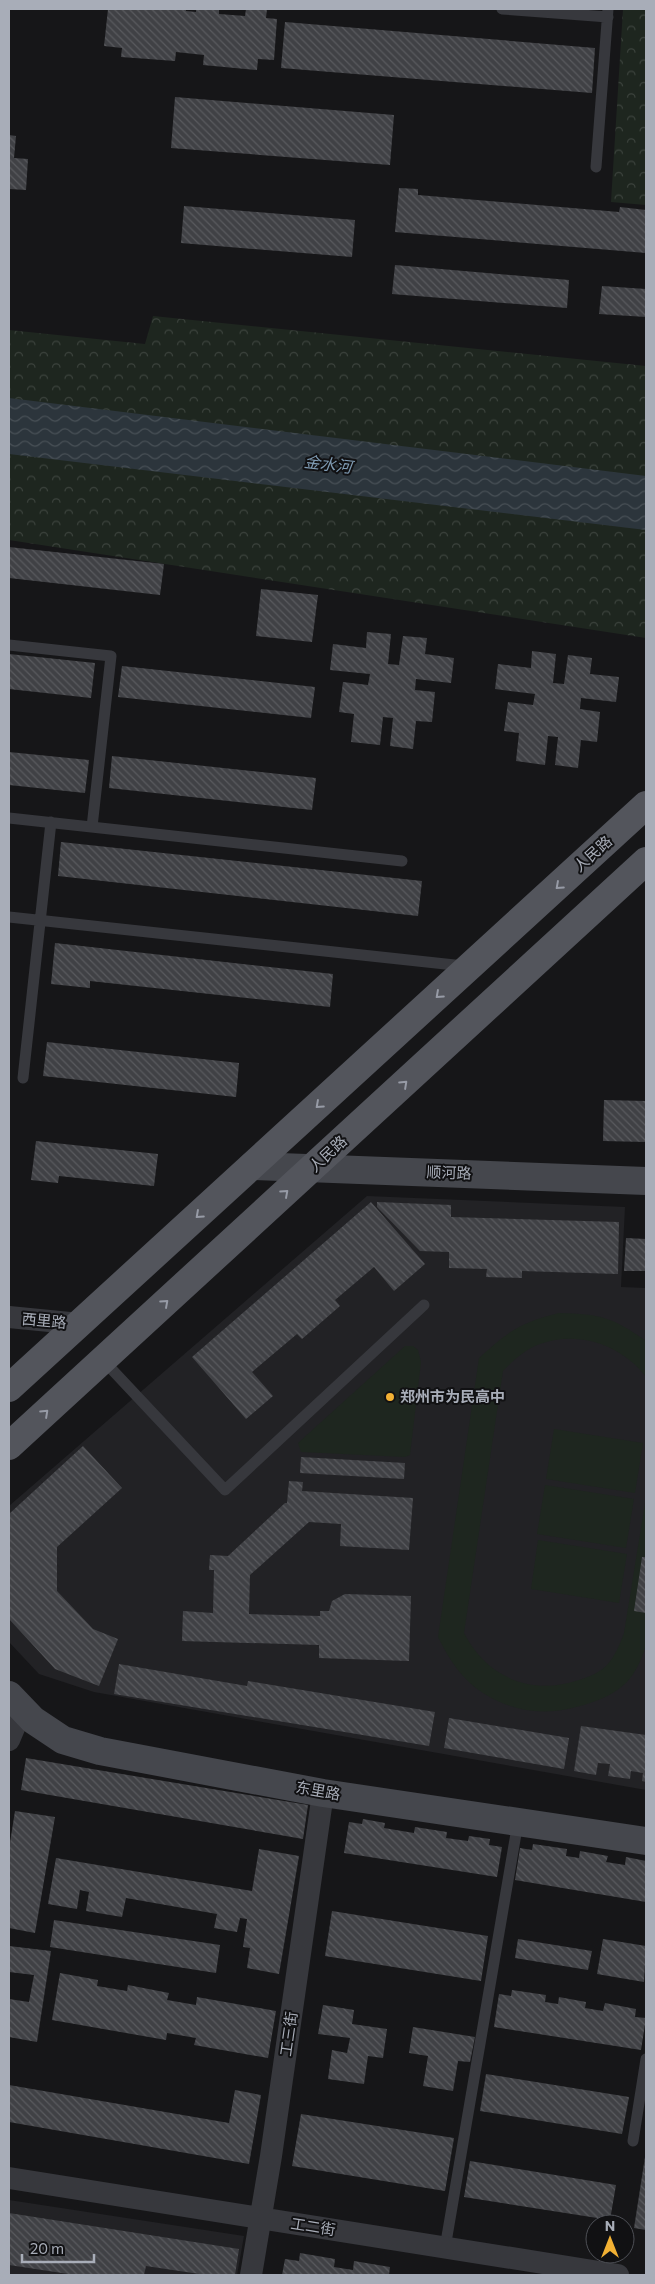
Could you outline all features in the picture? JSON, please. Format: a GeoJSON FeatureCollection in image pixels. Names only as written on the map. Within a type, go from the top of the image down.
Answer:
{"type":"FeatureCollection","features":[{"type":"Feature","properties":{"kind":"main road","name":"人民路"},"geometry":{"type":"LineString","coordinates":[[9,1388],[646,806]]}},
{"type":"Feature","properties":{"kind":"main road","name":"人民路"},"geometry":{"type":"LineString","coordinates":[[9,1446],[646,861]]}},
{"type":"Feature","properties":{"kind":"street","name":"顺河路"},"geometry":{"type":"LineString","coordinates":[[252,1166],[646,1181]]}},
{"type":"Feature","properties":{"kind":"street","name":"西里路"},"geometry":{"type":"LineString","coordinates":[[9,1317],[80,1324]]}},
{"type":"Feature","properties":{"kind":"street"},"geometry":{"type":"LineString","coordinates":[[9,1740],[15,1702]]}},
{"type":"Feature","properties":{"kind":"street","name":"东里路"},"geometry":{"type":"LineString","coordinates":[[15,1702],[33,1720],[63,1740],[100,1751],[323,1793],[646,1841]]}},
{"type":"Feature","properties":{"kind":"street","name":"工三街"},"geometry":{"type":"LineString","coordinates":[[252,2275],[323,1793]]}},
{"type":"Feature","properties":{"kind":"street","name":"工二街"},"geometry":{"type":"LineString","coordinates":[[9,2178],[618,2275]]}},
{"type":"Feature","properties":{"kind":"lane"},"geometry":{"type":"LineString","coordinates":[[502,9],[608,13],[596,167]]}},
{"type":"Feature","properties":{"kind":"lane"},"geometry":{"type":"LineString","coordinates":[[9,645],[110,656],[92,827]]}},
{"type":"Feature","properties":{"kind":"lane"},"geometry":{"type":"LineString","coordinates":[[9,818],[402,861]]}},
{"type":"Feature","properties":{"kind":"lane"},"geometry":{"type":"LineString","coordinates":[[22,1078],[51,822]]}},
{"type":"Feature","properties":{"kind":"lane"},"geometry":{"type":"LineString","coordinates":[[9,917],[470,967]]}},
{"type":"Feature","properties":{"kind":"lane"},"geometry":{"type":"LineString","coordinates":[[103,1360],[225,1490],[424,1305]]}},
{"type":"Feature","properties":{"kind":"lane"},"geometry":{"type":"LineString","coordinates":[[445,2248],[518,1822]]}},
{"type":"Feature","properties":{"kind":"lane"},"geometry":{"type":"LineString","coordinates":[[633,2141],[646,2059]]}},
{"type":"Feature","properties":{"kind":"shaded area","name":"郑州市为民高中"},"geometry":{"type":"Polygon","coordinates":[[[367,1196],[625,1207],[621,1287],[646,1288],[646,1790],[94,1692],[39,1674],[9,1642],[9,1506],[367,1196]]]}},
{"type":"Feature","properties":{"kind":"shaded area"},"geometry":{"type":"Polygon","coordinates":[[[9,2200],[244,2236],[237,2275],[9,2275],[9,2200]]]}},
{"type":"Feature","properties":{"kind":"green space"},"geometry":{"type":"Polygon","coordinates":[[[623,9],[646,9],[646,205],[611,202],[623,9]]]}},
{"type":"Feature","properties":{"kind":"green space"},"geometry":{"type":"Polygon","coordinates":[[[153,316],[646,366],[646,638],[9,540],[9,330],[145,344],[153,316]]]}},
{"type":"Feature","properties":{"kind":"green space"},"geometry":{"type":"Polygon","coordinates":[[[559,1313],[585,1314],[605,1318],[646,1341],[646,1377],[625,1356],[612,1349],[598,1343],[569,1339],[554,1340],[535,1346],[520,1355],[503,1371],[464,1633],[485,1662],[498,1672],[528,1684],[544,1686],[562,1684],[595,1674],[602,1669],[613,1656],[624,1633],[646,1497],[646,1645],[641,1660],[633,1674],[623,1686],[614,1692],[576,1707],[562,1710],[535,1711],[509,1706],[475,1688],[457,1668],[438,1637],[479,1358],[515,1329],[534,1320],[559,1313]]]}},
{"type":"Feature","properties":{"kind":"green space"},"geometry":{"type":"Polygon","coordinates":[[[405,1346],[413,1346],[418,1350],[421,1362],[410,1455],[405,1457],[301,1452],[298,1443],[405,1346]]]}},
{"type":"Feature","properties":{"kind":"green space"},"geometry":{"type":"Polygon","coordinates":[[[554,1429],[643,1443],[635,1493],[546,1479],[554,1429]]]}},
{"type":"Feature","properties":{"kind":"green space"},"geometry":{"type":"Polygon","coordinates":[[[545,1485],[634,1499],[626,1548],[537,1534],[545,1485]]]}},
{"type":"Feature","properties":{"kind":"green space"},"geometry":{"type":"Polygon","coordinates":[[[538,1540],[627,1554],[619,1603],[531,1589],[538,1540]]]}},
{"type":"Feature","properties":{"kind":"water","name":"金水河"},"geometry":{"type":"Polygon","coordinates":[[[9,398],[646,476],[646,530],[9,454],[9,398]]]}},
{"type":"Feature","properties":{"kind":"building"},"geometry":{"type":"Polygon","coordinates":[[[108,9],[186,9],[186,11],[196,12],[196,9],[219,9],[219,14],[245,16],[246,9],[267,9],[266,18],[277,19],[274,60],[258,59],[257,70],[203,65],[204,55],[176,52],[175,61],[121,57],[122,48],[104,46],[108,9]]]}},
{"type":"Feature","properties":{"kind":"building"},"geometry":{"type":"Polygon","coordinates":[[[285,22],[595,48],[592,93],[281,68],[285,22]]]}},
{"type":"Feature","properties":{"kind":"building"},"geometry":{"type":"Polygon","coordinates":[[[175,97],[394,115],[390,165],[171,148],[175,97]]]}},
{"type":"Feature","properties":{"kind":"building"},"geometry":{"type":"Polygon","coordinates":[[[9,135],[16,136],[14,158],[28,159],[26,190],[9,189],[9,135]]]}},
{"type":"Feature","properties":{"kind":"building"},"geometry":{"type":"Polygon","coordinates":[[[399,188],[418,189],[418,195],[619,212],[620,207],[646,210],[646,253],[395,232],[399,188]]]}},
{"type":"Feature","properties":{"kind":"building"},"geometry":{"type":"Polygon","coordinates":[[[184,206],[355,220],[352,257],[181,243],[184,206]]]}},
{"type":"Feature","properties":{"kind":"building"},"geometry":{"type":"Polygon","coordinates":[[[395,265],[569,280],[567,308],[392,294],[395,265]]]}},
{"type":"Feature","properties":{"kind":"building"},"geometry":{"type":"Polygon","coordinates":[[[602,286],[646,289],[646,317],[599,314],[602,286]]]}},
{"type":"Feature","properties":{"kind":"building"},"geometry":{"type":"Polygon","coordinates":[[[9,547],[164,564],[160,595],[9,578],[9,547]]]}},
{"type":"Feature","properties":{"kind":"building"},"geometry":{"type":"Polygon","coordinates":[[[261,589],[318,595],[312,642],[256,636],[261,589]]]}},
{"type":"Feature","properties":{"kind":"building"},"geometry":{"type":"Polygon","coordinates":[[[367,632],[391,634],[388,664],[399,665],[403,636],[427,638],[425,654],[454,658],[451,683],[416,679],[415,690],[435,692],[432,722],[416,721],[413,749],[390,746],[393,718],[383,717],[380,745],[351,742],[354,714],[339,712],[343,682],[368,685],[370,674],[330,670],[333,644],[366,648],[367,632]]]}},
{"type":"Feature","properties":{"kind":"building"},"geometry":{"type":"Polygon","coordinates":[[[532,651],[556,654],[553,683],[564,684],[568,655],[592,658],[590,674],[619,677],[616,702],[581,698],[580,709],[600,712],[597,742],[581,740],[578,768],[555,765],[558,737],[548,736],[545,765],[516,761],[519,733],[504,731],[508,702],[533,705],[535,694],[495,689],[498,664],[531,668],[532,651]]]}},
{"type":"Feature","properties":{"kind":"building"},"geometry":{"type":"Polygon","coordinates":[[[9,654],[95,663],[91,698],[9,689],[9,654]]]}},
{"type":"Feature","properties":{"kind":"building"},"geometry":{"type":"Polygon","coordinates":[[[122,666],[315,687],[311,718],[118,697],[122,666]]]}},
{"type":"Feature","properties":{"kind":"building"},"geometry":{"type":"Polygon","coordinates":[[[9,752],[89,760],[85,793],[9,785],[9,752]]]}},
{"type":"Feature","properties":{"kind":"building"},"geometry":{"type":"Polygon","coordinates":[[[112,756],[316,778],[312,810],[109,788],[112,756]]]}},
{"type":"Feature","properties":{"kind":"building"},"geometry":{"type":"Polygon","coordinates":[[[61,842],[422,881],[418,916],[58,876],[61,842]]]}},
{"type":"Feature","properties":{"kind":"building"},"geometry":{"type":"Polygon","coordinates":[[[55,943],[333,974],[330,1007],[90,981],[90,988],[51,984],[55,943]]]}},
{"type":"Feature","properties":{"kind":"building"},"geometry":{"type":"Polygon","coordinates":[[[47,1042],[239,1063],[236,1097],[43,1076],[47,1042]]]}},
{"type":"Feature","properties":{"kind":"building"},"geometry":{"type":"Polygon","coordinates":[[[604,1100],[646,1101],[646,1142],[603,1141],[604,1100]]]}},
{"type":"Feature","properties":{"kind":"building"},"geometry":{"type":"Polygon","coordinates":[[[36,1141],[158,1154],[154,1186],[59,1176],[58,1183],[31,1180],[36,1141]]]}},
{"type":"Feature","properties":{"kind":"building"},"geometry":{"type":"Polygon","coordinates":[[[371,1202],[425,1264],[394,1291],[374,1267],[335,1300],[340,1306],[302,1339],[297,1334],[252,1372],[273,1396],[246,1419],[192,1357],[371,1202]]]}},
{"type":"Feature","properties":{"kind":"building"},"geometry":{"type":"Polygon","coordinates":[[[377,1202],[451,1205],[451,1217],[619,1222],[618,1274],[522,1271],[522,1278],[486,1277],[487,1269],[449,1268],[449,1252],[420,1251],[377,1207],[377,1202]]]}},
{"type":"Feature","properties":{"kind":"building"},"geometry":{"type":"Polygon","coordinates":[[[626,1238],[646,1239],[646,1271],[624,1271],[626,1238]]]}},
{"type":"Feature","properties":{"kind":"building"},"geometry":{"type":"Polygon","coordinates":[[[83,1446],[122,1488],[57,1547],[57,1591],[93,1629],[118,1639],[99,1686],[55,1669],[9,1619],[9,1514],[83,1446]]]}},
{"type":"Feature","properties":{"kind":"building"},"geometry":{"type":"Polygon","coordinates":[[[301,1457],[405,1463],[404,1479],[300,1473],[301,1457]]]}},
{"type":"Feature","properties":{"kind":"building"},"geometry":{"type":"Polygon","coordinates":[[[289,1481],[303,1482],[302,1491],[413,1498],[409,1550],[340,1546],[341,1524],[309,1522],[250,1575],[249,1614],[320,1616],[320,1611],[329,1611],[332,1601],[345,1594],[411,1596],[409,1661],[319,1658],[319,1645],[182,1641],[183,1611],[213,1613],[214,1570],[209,1570],[210,1555],[228,1556],[287,1503],[289,1481]]]}},
{"type":"Feature","properties":{"kind":"building"},"geometry":{"type":"Polygon","coordinates":[[[642,1557],[646,1557],[646,1613],[634,1611],[642,1557]]]}},
{"type":"Feature","properties":{"kind":"building"},"geometry":{"type":"Polygon","coordinates":[[[119,1664],[247,1686],[248,1681],[435,1712],[429,1746],[114,1694],[119,1664]]]}},
{"type":"Feature","properties":{"kind":"building"},"geometry":{"type":"Polygon","coordinates":[[[449,1718],[569,1738],[564,1769],[444,1748],[449,1718]]]}},
{"type":"Feature","properties":{"kind":"building"},"geometry":{"type":"Polygon","coordinates":[[[581,1726],[646,1735],[646,1782],[642,1781],[643,1773],[631,1771],[630,1779],[608,1776],[610,1764],[598,1763],[596,1775],[574,1771],[581,1726]]]}},
{"type":"Feature","properties":{"kind":"building"},"geometry":{"type":"Polygon","coordinates":[[[26,1758],[308,1805],[303,1839],[21,1790],[26,1758]]]}},
{"type":"Feature","properties":{"kind":"building"},"geometry":{"type":"Polygon","coordinates":[[[15,1811],[55,1817],[35,1933],[9,1928],[9,1849],[15,1811]]]}},
{"type":"Feature","properties":{"kind":"building"},"geometry":{"type":"Polygon","coordinates":[[[363,1819],[385,1823],[384,1828],[414,1833],[415,1827],[447,1832],[446,1838],[468,1841],[469,1836],[490,1839],[489,1845],[502,1847],[497,1877],[344,1853],[349,1822],[362,1824],[363,1819]]]}},
{"type":"Feature","properties":{"kind":"building"},"geometry":{"type":"Polygon","coordinates":[[[533,1844],[567,1849],[566,1856],[579,1858],[580,1851],[608,1856],[606,1862],[625,1865],[626,1857],[646,1861],[646,1902],[515,1880],[520,1848],[532,1850],[533,1844]]]}},
{"type":"Feature","properties":{"kind":"building"},"geometry":{"type":"Polygon","coordinates":[[[259,1849],[299,1856],[279,1974],[247,1968],[250,1948],[243,1947],[247,1919],[240,1918],[237,1932],[214,1928],[217,1914],[126,1898],[122,1917],[86,1911],[89,1892],[80,1890],[77,1909],[48,1904],[56,1858],[252,1891],[259,1849]]]}},
{"type":"Feature","properties":{"kind":"building"},"geometry":{"type":"Polygon","coordinates":[[[332,1911],[488,1936],[481,1981],[325,1956],[332,1911]]]}},
{"type":"Feature","properties":{"kind":"building"},"geometry":{"type":"Polygon","coordinates":[[[54,1920],[220,1945],[216,1973],[50,1947],[54,1920]]]}},
{"type":"Feature","properties":{"kind":"building"},"geometry":{"type":"Polygon","coordinates":[[[518,1939],[592,1951],[588,1970],[515,1958],[518,1939]]]}},
{"type":"Feature","properties":{"kind":"building"},"geometry":{"type":"Polygon","coordinates":[[[603,1939],[646,1946],[644,1982],[597,1974],[603,1939]]]}},
{"type":"Feature","properties":{"kind":"building"},"geometry":{"type":"Polygon","coordinates":[[[9,1946],[51,1951],[37,2042],[9,2037],[9,1999],[29,2002],[34,1975],[9,1972],[9,1946]]]}},
{"type":"Feature","properties":{"kind":"building"},"geometry":{"type":"Polygon","coordinates":[[[60,1973],[98,1980],[97,1986],[127,1991],[128,1985],[169,1993],[167,2000],[196,2005],[197,1997],[276,2011],[268,2058],[194,2045],[196,2038],[167,2033],[166,2040],[52,2020],[60,1973]]]}},
{"type":"Feature","properties":{"kind":"building"},"geometry":{"type":"Polygon","coordinates":[[[512,1990],[546,1995],[545,2002],[558,2004],[559,1997],[586,2002],[585,2008],[603,2011],[605,2003],[636,2009],[635,2017],[646,2018],[641,2050],[494,2027],[499,1994],[511,1996],[512,1990]]]}},
{"type":"Feature","properties":{"kind":"building"},"geometry":{"type":"Polygon","coordinates":[[[323,2005],[354,2010],[352,2024],[387,2029],[383,2058],[368,2056],[364,2084],[328,2079],[332,2050],[347,2053],[350,2038],[318,2034],[323,2005]]]}},
{"type":"Feature","properties":{"kind":"building"},"geometry":{"type":"Polygon","coordinates":[[[413,2027],[475,2037],[470,2062],[458,2061],[453,2091],[423,2086],[428,2056],[409,2053],[413,2027]]]}},
{"type":"Feature","properties":{"kind":"building"},"geometry":{"type":"Polygon","coordinates":[[[486,2074],[629,2097],[622,2134],[480,2111],[486,2074]]]}},
{"type":"Feature","properties":{"kind":"building"},"geometry":{"type":"Polygon","coordinates":[[[9,2085],[229,2123],[235,2090],[261,2095],[249,2164],[9,2122],[9,2085]]]}},
{"type":"Feature","properties":{"kind":"building"},"geometry":{"type":"Polygon","coordinates":[[[301,2114],[454,2138],[445,2191],[292,2166],[301,2114]]]}},
{"type":"Feature","properties":{"kind":"building"},"geometry":{"type":"Polygon","coordinates":[[[646,2157],[646,2230],[635,2228],[646,2157]]]}},
{"type":"Feature","properties":{"kind":"building"},"geometry":{"type":"Polygon","coordinates":[[[470,2161],[616,2185],[611,2214],[585,2214],[585,2216],[464,2197],[470,2161]]]}},
{"type":"Feature","properties":{"kind":"building"},"geometry":{"type":"Polygon","coordinates":[[[9,2213],[239,2249],[235,2275],[206,2275],[146,2266],[144,2275],[75,2275],[9,2265],[9,2213]]]}},
{"type":"Feature","properties":{"kind":"building"},"geometry":{"type":"Polygon","coordinates":[[[300,2253],[335,2259],[334,2267],[353,2270],[354,2261],[390,2267],[389,2275],[282,2275],[285,2259],[299,2261],[300,2253]]]}},
{"type":"Feature","properties":{"kind":"place","name":"郑州市为民高中"},"geometry":{"type":"Point","coordinates":[390,1397]}}]}
